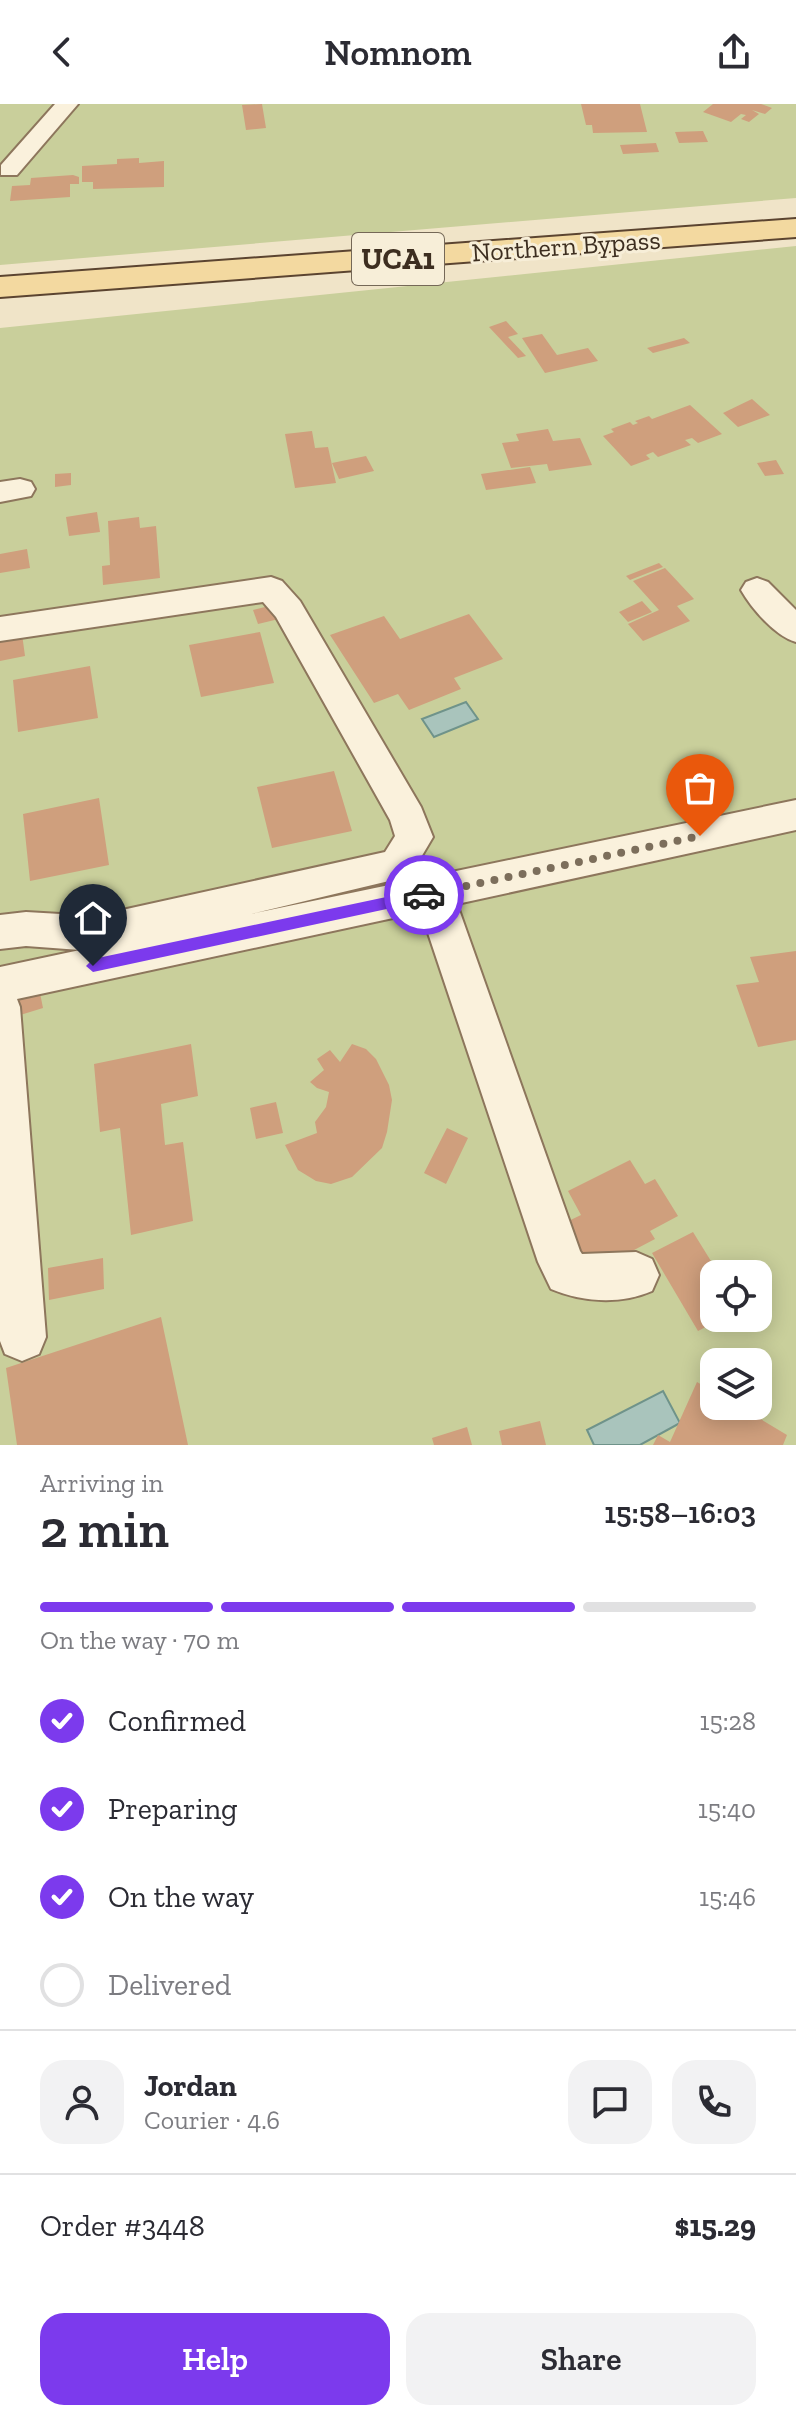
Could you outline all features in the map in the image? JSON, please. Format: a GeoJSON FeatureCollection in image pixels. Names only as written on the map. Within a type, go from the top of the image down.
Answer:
{"type":"FeatureCollection","features":[{"type":"Feature","properties":{"kind":"main road","name":"Northern Bypass"},"geometry":{"type":"LineString","coordinates":[[0,287],[796,228]]}},
{"type":"Feature","properties":{"kind":"street"},"geometry":{"type":"LineString","coordinates":[[9,170],[67,104]]}},
{"type":"Feature","properties":{"kind":"street"},"geometry":{"type":"LineString","coordinates":[[0,629],[271,589],[288,609],[401,805],[414,837],[397,865],[95,933],[71,934],[34,927],[0,932]]}},
{"type":"Feature","properties":{"kind":"street"},"geometry":{"type":"LineString","coordinates":[[757,590],[796,630]]}},
{"type":"Feature","properties":{"kind":"street"},"geometry":{"type":"LineString","coordinates":[[0,985],[434,893],[793,822]]}},
{"type":"Feature","properties":{"kind":"street"},"geometry":{"type":"LineString","coordinates":[[434,893],[561,1262],[567,1273],[578,1277],[636,1275]]}},
{"type":"Feature","properties":{"kind":"street"},"geometry":{"type":"LineString","coordinates":[[0,1007],[22,1337]]}},
{"type":"Feature","properties":{"kind":"green space"},"geometry":{"type":"Polygon","coordinates":[[[0,104],[796,104],[796,198],[0,265],[0,104]]]}},
{"type":"Feature","properties":{"kind":"green space"},"geometry":{"type":"Polygon","coordinates":[[[796,246],[796,1445],[0,1445],[0,328],[796,246]]]}},
{"type":"Feature","properties":{"kind":"water"},"geometry":{"type":"Polygon","coordinates":[[[466,702],[478,719],[434,737],[422,719],[466,702]]]}},
{"type":"Feature","properties":{"kind":"water"},"geometry":{"type":"Polygon","coordinates":[[[663,1391],[680,1423],[640,1445],[594,1445],[587,1430],[663,1391]]]}},
{"type":"Feature","properties":{"kind":"building"},"geometry":{"type":"Polygon","coordinates":[[[262,104],[266,128],[246,130],[242,105],[262,104]]]}},
{"type":"Feature","properties":{"kind":"building"},"geometry":{"type":"Polygon","coordinates":[[[581,104],[640,104],[647,132],[593,133],[592,125],[586,125],[581,104]]]}},
{"type":"Feature","properties":{"kind":"building"},"geometry":{"type":"Polygon","coordinates":[[[713,104],[761,104],[772,108],[765,114],[752,110],[759,114],[749,122],[741,119],[746,115],[741,114],[731,122],[703,112],[713,104]]]}},
{"type":"Feature","properties":{"kind":"building"},"geometry":{"type":"Polygon","coordinates":[[[703,131],[708,142],[679,143],[675,132],[703,131]]]}},
{"type":"Feature","properties":{"kind":"building"},"geometry":{"type":"Polygon","coordinates":[[[656,143],[659,152],[623,154],[620,145],[656,143]]]}},
{"type":"Feature","properties":{"kind":"building"},"geometry":{"type":"Polygon","coordinates":[[[139,158],[139,163],[164,161],[164,187],[93,189],[93,182],[82,182],[82,166],[117,164],[117,159],[139,158]]]}},
{"type":"Feature","properties":{"kind":"building"},"geometry":{"type":"Polygon","coordinates":[[[79,177],[79,184],[70,184],[70,197],[10,201],[12,186],[30,185],[31,178],[79,177]]]}},
{"type":"Feature","properties":{"kind":"building"},"geometry":{"type":"Polygon","coordinates":[[[506,321],[518,334],[508,337],[526,356],[518,358],[489,327],[506,321]]]}},
{"type":"Feature","properties":{"kind":"building"},"geometry":{"type":"Polygon","coordinates":[[[542,334],[557,355],[588,348],[598,361],[545,373],[522,338],[542,334]]]}},
{"type":"Feature","properties":{"kind":"building"},"geometry":{"type":"Polygon","coordinates":[[[684,338],[690,343],[653,353],[647,348],[684,338]]]}},
{"type":"Feature","properties":{"kind":"building"},"geometry":{"type":"Polygon","coordinates":[[[752,399],[770,415],[738,427],[723,413],[752,399]]]}},
{"type":"Feature","properties":{"kind":"building"},"geometry":{"type":"Polygon","coordinates":[[[690,405],[722,434],[698,443],[692,438],[685,440],[691,445],[658,457],[653,452],[646,455],[650,459],[631,466],[603,436],[614,432],[611,429],[630,422],[633,425],[638,423],[635,421],[649,416],[652,419],[690,405]]]}},
{"type":"Feature","properties":{"kind":"building"},"geometry":{"type":"Polygon","coordinates":[[[548,429],[553,441],[580,438],[592,465],[549,471],[547,464],[511,468],[502,443],[519,441],[516,434],[548,429]]]}},
{"type":"Feature","properties":{"kind":"building"},"geometry":{"type":"Polygon","coordinates":[[[312,431],[315,448],[328,447],[336,483],[295,488],[285,434],[312,431]]]}},
{"type":"Feature","properties":{"kind":"building"},"geometry":{"type":"Polygon","coordinates":[[[366,456],[374,471],[339,479],[332,463],[366,456]]]}},
{"type":"Feature","properties":{"kind":"building"},"geometry":{"type":"Polygon","coordinates":[[[776,460],[784,474],[765,476],[757,463],[776,460]]]}},
{"type":"Feature","properties":{"kind":"building"},"geometry":{"type":"Polygon","coordinates":[[[530,467],[536,483],[486,490],[481,474],[530,467]]]}},
{"type":"Feature","properties":{"kind":"building"},"geometry":{"type":"Polygon","coordinates":[[[71,473],[71,485],[55,487],[55,474],[71,473]]]}},
{"type":"Feature","properties":{"kind":"building"},"geometry":{"type":"Polygon","coordinates":[[[97,512],[100,532],[69,536],[66,517],[97,512]]]}},
{"type":"Feature","properties":{"kind":"building"},"geometry":{"type":"Polygon","coordinates":[[[139,517],[140,528],[156,526],[160,578],[103,585],[102,566],[110,565],[108,521],[139,517]]]}},
{"type":"Feature","properties":{"kind":"building"},"geometry":{"type":"Polygon","coordinates":[[[27,549],[30,568],[0,573],[0,554],[27,549]]]}},
{"type":"Feature","properties":{"kind":"building"},"geometry":{"type":"Polygon","coordinates":[[[659,563],[663,567],[630,580],[626,576],[659,563]]]}},
{"type":"Feature","properties":{"kind":"building"},"geometry":{"type":"Polygon","coordinates":[[[665,568],[694,599],[677,606],[690,621],[643,641],[628,624],[659,610],[633,581],[665,568]]]}},
{"type":"Feature","properties":{"kind":"building"},"geometry":{"type":"Polygon","coordinates":[[[642,601],[652,612],[628,622],[619,612],[642,601]]]}},
{"type":"Feature","properties":{"kind":"building"},"geometry":{"type":"Polygon","coordinates":[[[277,604],[283,618],[258,624],[253,610],[277,604]]]}},
{"type":"Feature","properties":{"kind":"building"},"geometry":{"type":"Polygon","coordinates":[[[469,614],[503,659],[454,678],[461,689],[409,710],[398,694],[374,703],[330,635],[384,616],[400,639],[469,614]]]}},
{"type":"Feature","properties":{"kind":"building"},"geometry":{"type":"Polygon","coordinates":[[[260,632],[274,683],[201,697],[189,645],[260,632]]]}},
{"type":"Feature","properties":{"kind":"building"},"geometry":{"type":"Polygon","coordinates":[[[22,634],[25,656],[0,661],[0,638],[22,634]]]}},
{"type":"Feature","properties":{"kind":"building"},"geometry":{"type":"Polygon","coordinates":[[[90,666],[98,718],[18,732],[13,680],[90,666]]]}},
{"type":"Feature","properties":{"kind":"building"},"geometry":{"type":"Polygon","coordinates":[[[334,771],[352,831],[272,848],[257,787],[334,771]]]}},
{"type":"Feature","properties":{"kind":"building"},"geometry":{"type":"Polygon","coordinates":[[[99,798],[109,865],[30,881],[23,814],[99,798]]]}},
{"type":"Feature","properties":{"kind":"building"},"geometry":{"type":"Polygon","coordinates":[[[796,951],[796,1040],[758,1047],[736,985],[759,982],[750,957],[796,951]]]}},
{"type":"Feature","properties":{"kind":"building"},"geometry":{"type":"Polygon","coordinates":[[[40,993],[43,1008],[17,1016],[14,1000],[40,993]]]}},
{"type":"Feature","properties":{"kind":"building"},"geometry":{"type":"Polygon","coordinates":[[[191,1044],[198,1096],[161,1104],[165,1145],[183,1142],[193,1221],[131,1235],[120,1128],[100,1132],[94,1064],[191,1044]]]}},
{"type":"Feature","properties":{"kind":"building"},"geometry":{"type":"Polygon","coordinates":[[[352,1044],[366,1049],[376,1059],[389,1085],[392,1100],[387,1132],[382,1148],[352,1177],[331,1184],[316,1181],[298,1170],[285,1145],[317,1133],[315,1122],[326,1107],[329,1092],[310,1082],[324,1070],[317,1059],[330,1050],[340,1062],[352,1044]]]}},
{"type":"Feature","properties":{"kind":"building"},"geometry":{"type":"Polygon","coordinates":[[[276,1102],[283,1133],[256,1139],[250,1108],[276,1102]]]}},
{"type":"Feature","properties":{"kind":"building"},"geometry":{"type":"Polygon","coordinates":[[[447,1128],[468,1138],[446,1184],[424,1173],[447,1128]]]}},
{"type":"Feature","properties":{"kind":"building"},"geometry":{"type":"Polygon","coordinates":[[[630,1160],[645,1184],[655,1179],[678,1216],[650,1231],[655,1239],[615,1260],[610,1251],[581,1267],[558,1226],[581,1215],[568,1191],[630,1160]]]}},
{"type":"Feature","properties":{"kind":"building"},"geometry":{"type":"Polygon","coordinates":[[[693,1232],[710,1260],[700,1260],[700,1330],[698,1331],[652,1253],[693,1232]]]}},
{"type":"Feature","properties":{"kind":"building"},"geometry":{"type":"Polygon","coordinates":[[[103,1258],[104,1289],[49,1300],[48,1268],[103,1258]]]}},
{"type":"Feature","properties":{"kind":"building"},"geometry":{"type":"Polygon","coordinates":[[[161,1317],[188,1445],[17,1445],[6,1368],[161,1317]]]}},
{"type":"Feature","properties":{"kind":"building"},"geometry":{"type":"Polygon","coordinates":[[[697,1382],[700,1384],[700,1420],[762,1420],[787,1435],[783,1445],[653,1445],[658,1435],[670,1442],[697,1382]]]}},
{"type":"Feature","properties":{"kind":"building"},"geometry":{"type":"Polygon","coordinates":[[[540,1421],[546,1445],[502,1445],[499,1431],[540,1421]]]}},
{"type":"Feature","properties":{"kind":"building"},"geometry":{"type":"Polygon","coordinates":[[[467,1427],[472,1445],[434,1445],[432,1438],[467,1427]]]}},
{"type":"Feature","properties":{"kind":"way so far"},"geometry":{"type":"LineString","coordinates":[[424,895],[700,836]]}},
{"type":"Feature","properties":{"kind":"route"},"geometry":{"type":"LineString","coordinates":[[93,966],[424,895]]}}]}
